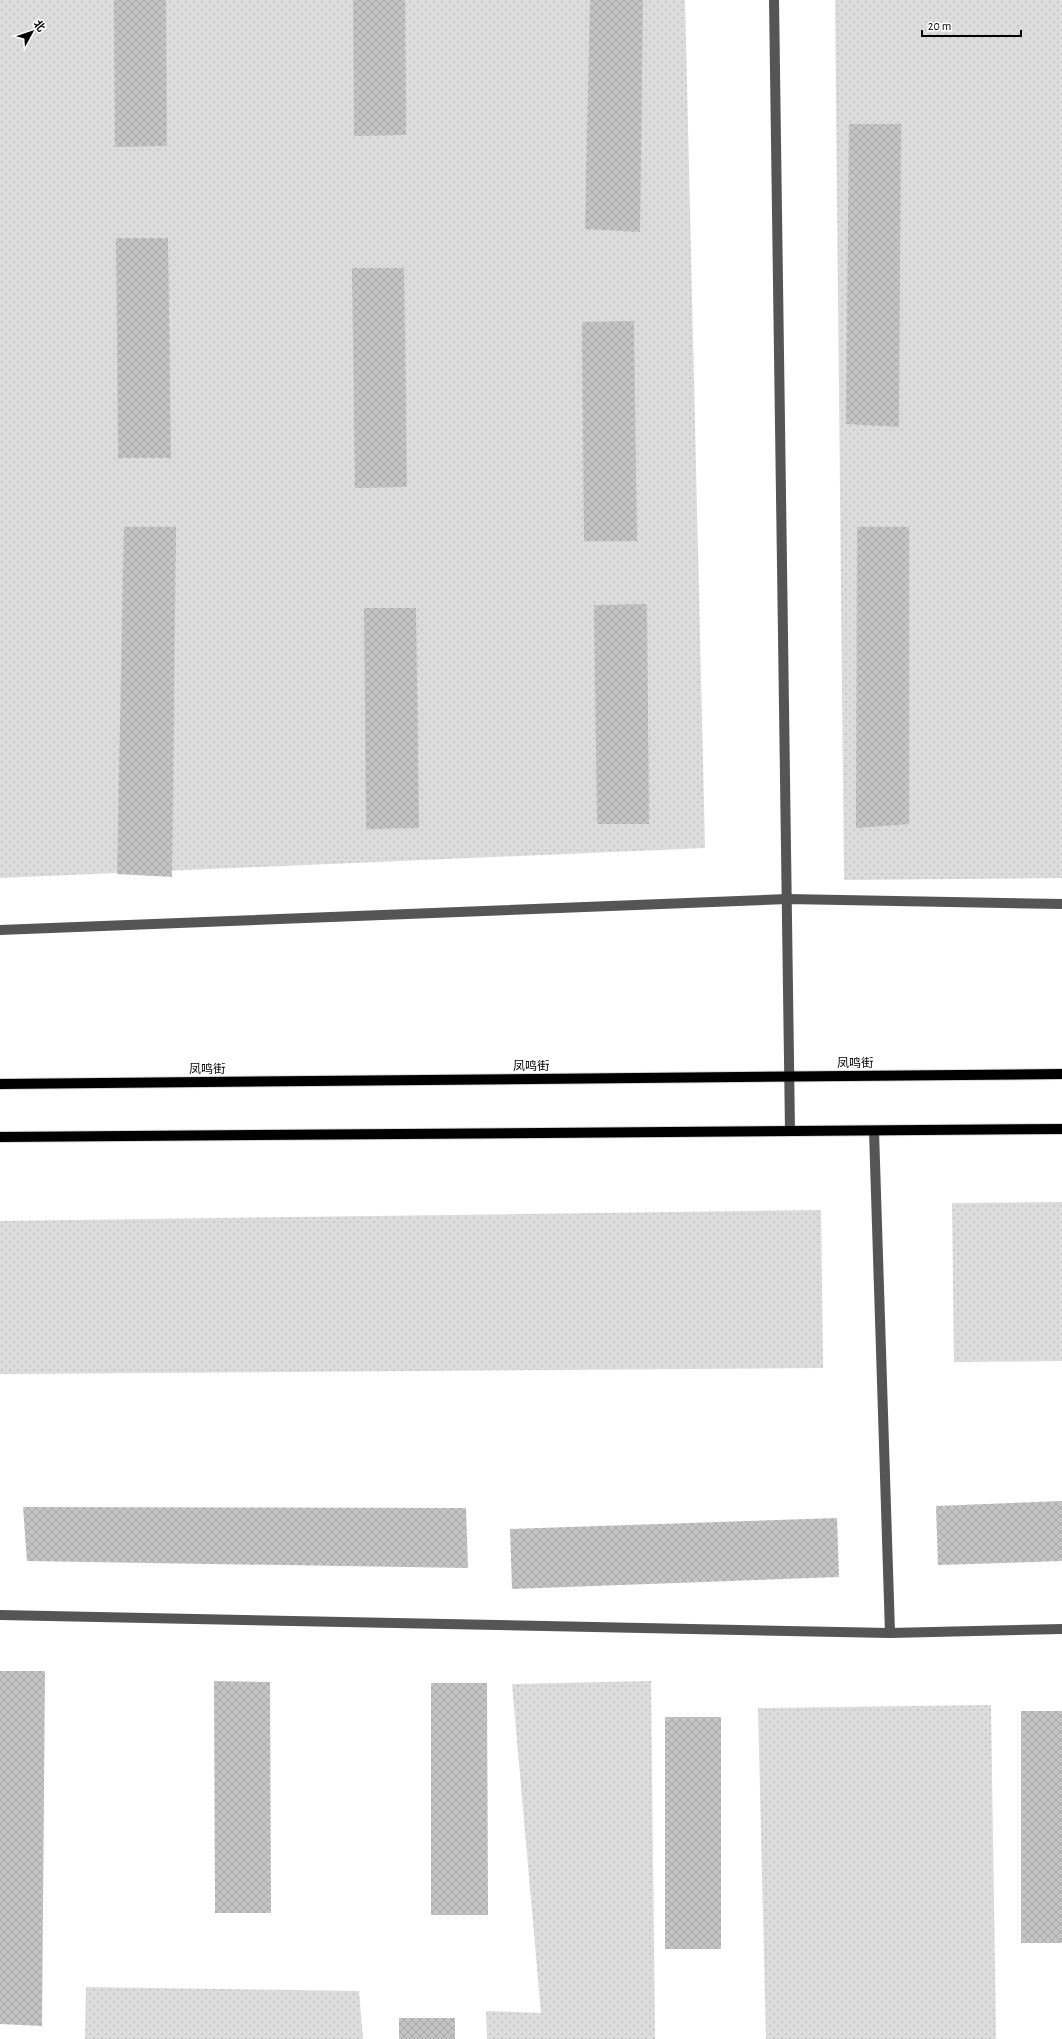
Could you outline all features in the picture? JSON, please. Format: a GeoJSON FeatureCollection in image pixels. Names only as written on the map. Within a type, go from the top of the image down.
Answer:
{"type":"FeatureCollection","features":[{"type":"Feature","properties":{"kind":"main road","name":"凤鸣街"},"geometry":{"type":"LineString","coordinates":[[0,1084],[1062,1074]]}},
{"type":"Feature","properties":{"kind":"main road"},"geometry":{"type":"LineString","coordinates":[[0,1137],[1062,1130]]}},
{"type":"Feature","properties":{"kind":"street"},"geometry":{"type":"LineString","coordinates":[[774,0],[790,1131]]}},
{"type":"Feature","properties":{"kind":"street"},"geometry":{"type":"LineString","coordinates":[[0,930],[787,899],[1062,904]]}},
{"type":"Feature","properties":{"kind":"street"},"geometry":{"type":"LineString","coordinates":[[874,1131],[890,1633]]}},
{"type":"Feature","properties":{"kind":"street"},"geometry":{"type":"LineString","coordinates":[[0,1615],[890,1633],[1062,1629]]}},
{"type":"Feature","properties":{"kind":"shaded area"},"geometry":{"type":"Polygon","coordinates":[[[0,0],[685,0],[705,848],[0,878],[0,0]]]}},
{"type":"Feature","properties":{"kind":"shaded area"},"geometry":{"type":"Polygon","coordinates":[[[835,0],[1062,0],[1062,878],[844,880],[835,0]]]}},
{"type":"Feature","properties":{"kind":"shaded area"},"geometry":{"type":"Polygon","coordinates":[[[1062,1202],[1062,1361],[954,1362],[952,1203],[1062,1202]]]}},
{"type":"Feature","properties":{"kind":"shaded area"},"geometry":{"type":"Polygon","coordinates":[[[821,1210],[823,1368],[0,1374],[0,1221],[821,1210]]]}},
{"type":"Feature","properties":{"kind":"shaded area"},"geometry":{"type":"Polygon","coordinates":[[[651,1681],[655,2039],[487,2039],[486,2011],[541,2013],[512,1684],[651,1681]]]}},
{"type":"Feature","properties":{"kind":"shaded area"},"geometry":{"type":"Polygon","coordinates":[[[991,1705],[996,2039],[766,2039],[758,1708],[991,1705]]]}},
{"type":"Feature","properties":{"kind":"shaded area"},"geometry":{"type":"Polygon","coordinates":[[[86,1987],[359,1991],[363,2039],[85,2039],[86,1987]]]}},
{"type":"Feature","properties":{"kind":"building"},"geometry":{"type":"Polygon","coordinates":[[[114,0],[166,0],[167,146],[115,147],[114,0]]]}},
{"type":"Feature","properties":{"kind":"building"},"geometry":{"type":"Polygon","coordinates":[[[353,0],[405,0],[406,135],[354,136],[353,0]]]}},
{"type":"Feature","properties":{"kind":"building"},"geometry":{"type":"Polygon","coordinates":[[[590,0],[643,0],[640,232],[585,229],[590,0]]]}},
{"type":"Feature","properties":{"kind":"building"},"geometry":{"type":"Polygon","coordinates":[[[849,124],[901,124],[899,427],[846,424],[849,124]]]}},
{"type":"Feature","properties":{"kind":"building"},"geometry":{"type":"Polygon","coordinates":[[[116,238],[168,238],[171,458],[118,458],[116,238]]]}},
{"type":"Feature","properties":{"kind":"building"},"geometry":{"type":"Polygon","coordinates":[[[352,268],[404,268],[407,487],[355,488],[352,268]]]}},
{"type":"Feature","properties":{"kind":"building"},"geometry":{"type":"Polygon","coordinates":[[[634,321],[637,541],[584,541],[582,322],[634,321]]]}},
{"type":"Feature","properties":{"kind":"building"},"geometry":{"type":"Polygon","coordinates":[[[124,527],[176,527],[172,877],[117,874],[124,527]]]}},
{"type":"Feature","properties":{"kind":"building"},"geometry":{"type":"Polygon","coordinates":[[[857,527],[909,527],[909,824],[856,828],[857,527]]]}},
{"type":"Feature","properties":{"kind":"building"},"geometry":{"type":"Polygon","coordinates":[[[647,604],[649,824],[597,824],[594,605],[647,604]]]}},
{"type":"Feature","properties":{"kind":"building"},"geometry":{"type":"Polygon","coordinates":[[[364,608],[416,608],[419,828],[366,829],[364,608]]]}},
{"type":"Feature","properties":{"kind":"building"},"geometry":{"type":"Polygon","coordinates":[[[1062,1501],[1062,1561],[938,1565],[936,1506],[1062,1501]]]}},
{"type":"Feature","properties":{"kind":"building"},"geometry":{"type":"Polygon","coordinates":[[[23,1507],[466,1508],[468,1568],[27,1561],[23,1507]]]}},
{"type":"Feature","properties":{"kind":"building"},"geometry":{"type":"Polygon","coordinates":[[[837,1518],[839,1577],[512,1589],[510,1529],[837,1518]]]}},
{"type":"Feature","properties":{"kind":"building"},"geometry":{"type":"Polygon","coordinates":[[[0,1671],[45,1671],[42,2026],[0,2024],[0,1671]]]}},
{"type":"Feature","properties":{"kind":"building"},"geometry":{"type":"Polygon","coordinates":[[[214,1681],[270,1682],[271,1913],[215,1913],[214,1681]]]}},
{"type":"Feature","properties":{"kind":"building"},"geometry":{"type":"Polygon","coordinates":[[[431,1683],[487,1683],[488,1915],[431,1915],[431,1683]]]}},
{"type":"Feature","properties":{"kind":"building"},"geometry":{"type":"Polygon","coordinates":[[[1021,1711],[1062,1711],[1062,1943],[1021,1943],[1021,1711]]]}},
{"type":"Feature","properties":{"kind":"building"},"geometry":{"type":"Polygon","coordinates":[[[665,1717],[721,1717],[721,1949],[665,1949],[665,1717]]]}},
{"type":"Feature","properties":{"kind":"building"},"geometry":{"type":"Polygon","coordinates":[[[399,2018],[455,2018],[455,2039],[399,2039],[399,2018]]]}}]}
